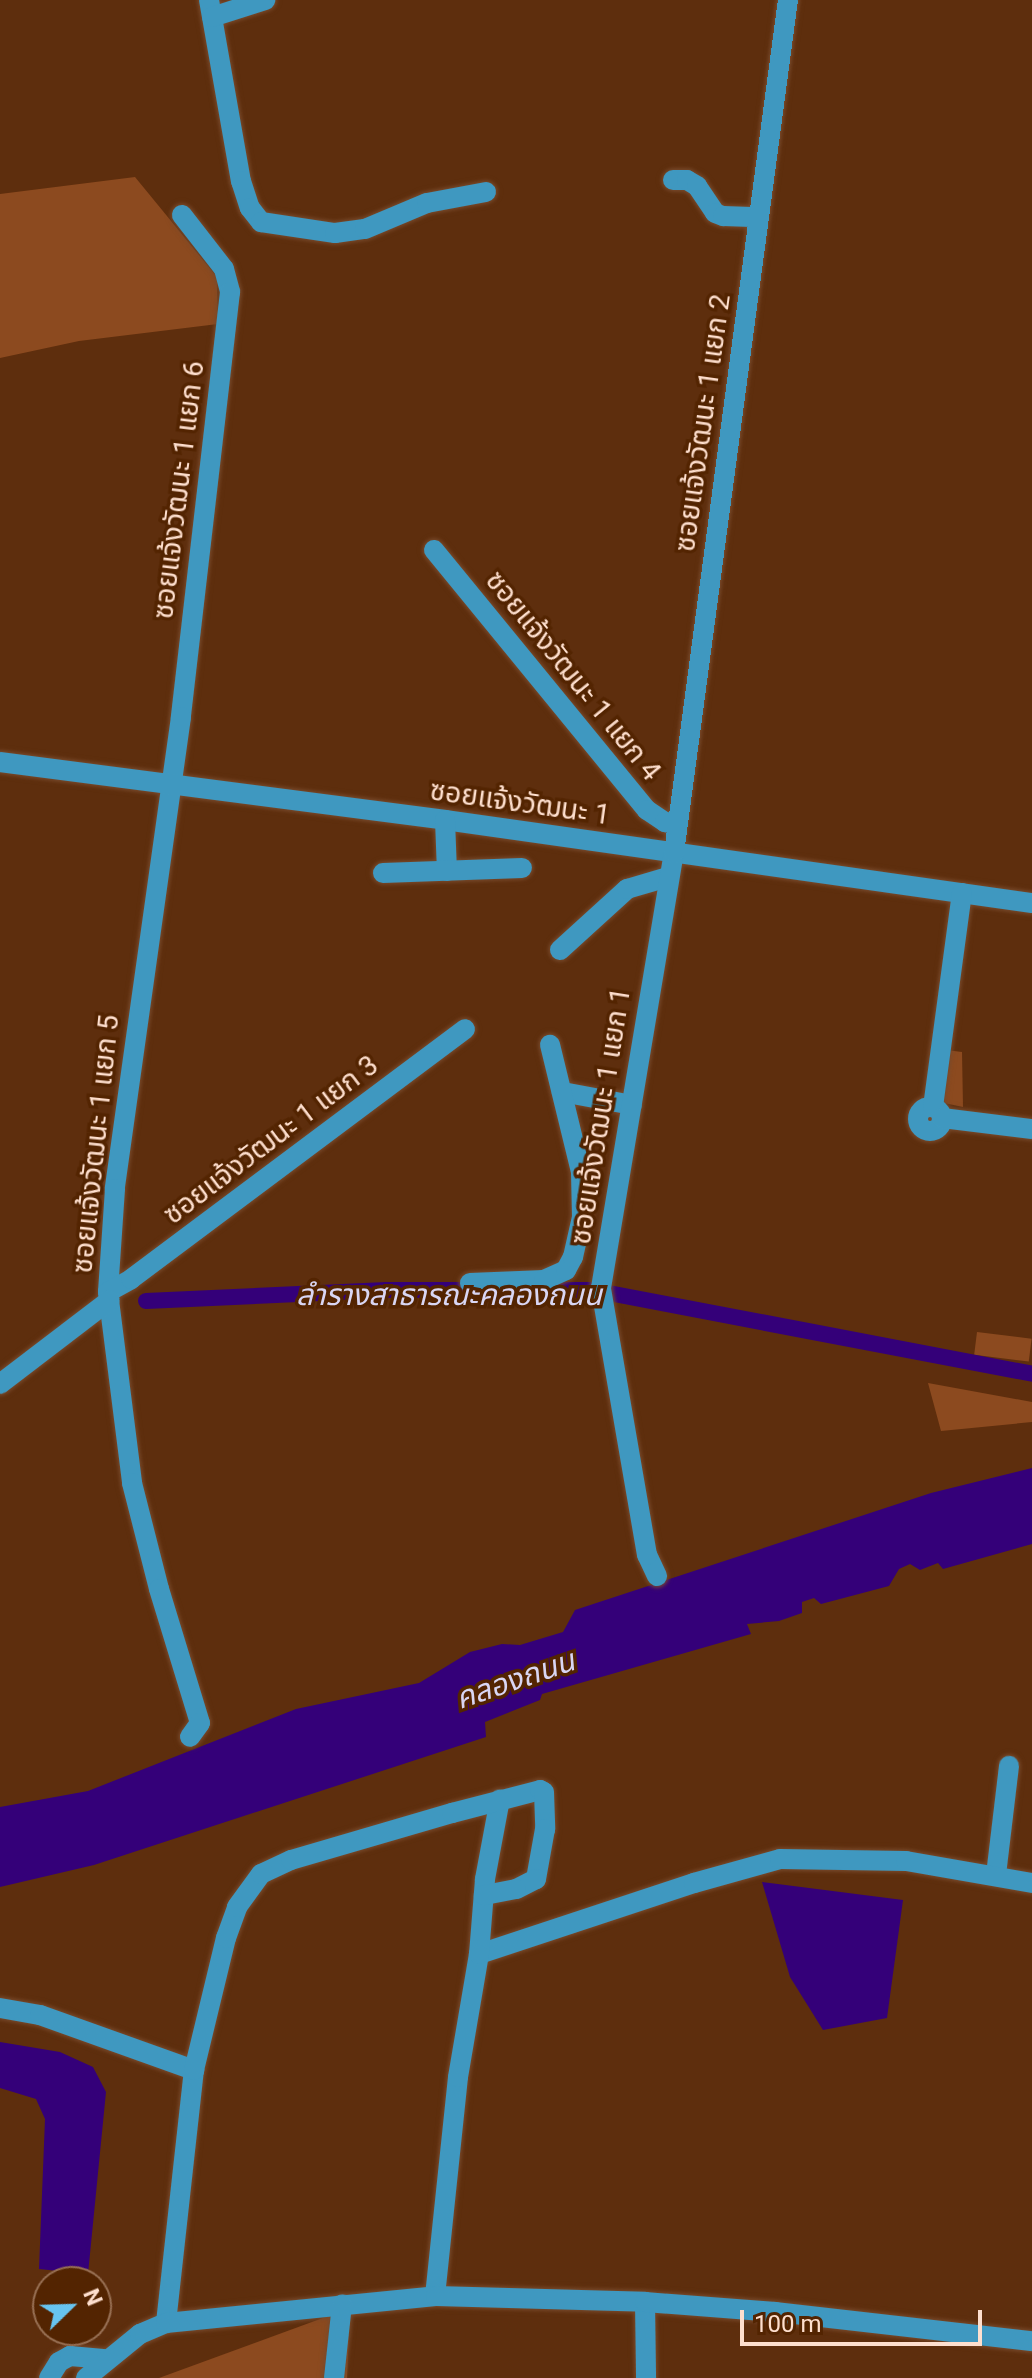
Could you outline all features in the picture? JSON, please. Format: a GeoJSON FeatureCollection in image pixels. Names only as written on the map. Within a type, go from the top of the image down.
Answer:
{"type":"FeatureCollection","features":[{"type":"Feature","properties":{"kind":"street"},"geometry":{"type":"LineString","coordinates":[[265,0],[211,9],[241,181],[250,208],[261,222],[335,233],[365,229],[427,203],[486,192]]}},
{"type":"Feature","properties":{"kind":"street","name":"ซอยแจ้งวัฒนะ 1 แยก 2"},"geometry":{"type":"LineString","coordinates":[[674,853],[788,0]]}},
{"type":"Feature","properties":{"kind":"street"},"geometry":{"type":"LineString","coordinates":[[673,180],[687,180],[697,186],[715,213],[759,217]]}},
{"type":"Feature","properties":{"kind":"street","name":"ซอยแจ้งวัฒนะ 1 แยก 6"},"geometry":{"type":"LineString","coordinates":[[171,786],[230,292],[224,269],[182,215]]}},
{"type":"Feature","properties":{"kind":"street","name":"ซอยแจ้งวัฒนะ 1 แยก 4"},"geometry":{"type":"LineString","coordinates":[[434,550],[647,810],[665,822],[678,824]]}},
{"type":"Feature","properties":{"kind":"street","name":"ซอยแจ้งวัฒนะ 1"},"geometry":{"type":"LineString","coordinates":[[0,762],[445,820],[1032,903]]}},
{"type":"Feature","properties":{"kind":"street","name":"ซอยแจ้งวัฒนะ 1 แยก 5"},"geometry":{"type":"LineString","coordinates":[[171,786],[115,1189],[109,1296],[132,1483],[159,1589],[200,1723],[190,1737]]}},
{"type":"Feature","properties":{"kind":"street"},"geometry":{"type":"LineString","coordinates":[[445,820],[447,871]]}},
{"type":"Feature","properties":{"kind":"street","name":"ซอยแจ้งวัฒนะ 1 แยก 1"},"geometry":{"type":"LineString","coordinates":[[657,1576],[647,1555],[601,1288],[674,853]]}},
{"type":"Feature","properties":{"kind":"street"},"geometry":{"type":"LineString","coordinates":[[383,873],[522,868]]}},
{"type":"Feature","properties":{"kind":"street"},"geometry":{"type":"LineString","coordinates":[[560,950],[627,889],[668,877]]}},
{"type":"Feature","properties":{"kind":"street"},"geometry":{"type":"LineString","coordinates":[[962,893],[938,1113],[1032,1129]]}},
{"type":"Feature","properties":{"kind":"street","name":"ซอยแจ้งวัฒนะ 1 แยก 3"},"geometry":{"type":"LineString","coordinates":[[0,1384],[131,1279],[465,1029]]}},
{"type":"Feature","properties":{"kind":"street"},"geometry":{"type":"LineString","coordinates":[[470,1283],[544,1280],[566,1270],[573,1257],[583,1197],[581,1172],[550,1045]]}},
{"type":"Feature","properties":{"kind":"street"},"geometry":{"type":"LineString","coordinates":[[562,1092],[632,1105]]}},
{"type":"Feature","properties":{"kind":"street"},"geometry":{"type":"LineString","coordinates":[[996,1875],[1009,1766]]}},
{"type":"Feature","properties":{"kind":"street"},"geometry":{"type":"LineString","coordinates":[[166,2323],[194,2070],[226,1938],[237,1907],[261,1874],[291,1860],[500,1799],[540,1790],[544,1792],[545,1829],[536,1879],[516,1889],[484,1895]]}},
{"type":"Feature","properties":{"kind":"street"},"geometry":{"type":"LineString","coordinates":[[435,2296],[458,2077],[500,1799]]}},
{"type":"Feature","properties":{"kind":"street"},"geometry":{"type":"LineString","coordinates":[[479,1954],[694,1883],[780,1859],[906,1861],[1032,1883]]}},
{"type":"Feature","properties":{"kind":"street"},"geometry":{"type":"LineString","coordinates":[[0,2008],[40,2015],[194,2070]]}},
{"type":"Feature","properties":{"kind":"street"},"geometry":{"type":"LineString","coordinates":[[86,2378],[140,2334],[166,2323],[435,2296],[645,2302],[843,2319],[1032,2341]]}},
{"type":"Feature","properties":{"kind":"street"},"geometry":{"type":"LineString","coordinates":[[645,2302],[646,2378]]}},
{"type":"Feature","properties":{"kind":"street"},"geometry":{"type":"LineString","coordinates":[[334,2378],[342,2304]]}},
{"type":"Feature","properties":{"kind":"street"},"geometry":{"type":"LineString","coordinates":[[49,2378],[59,2362],[70,2356],[106,2359]]}},
{"type":"Feature","properties":{"kind":"shaded area"},"geometry":{"type":"Polygon","coordinates":[[[135,177],[217,277],[218,324],[79,341],[0,358],[0,194],[135,177]]]}},
{"type":"Feature","properties":{"kind":"shaded area"},"geometry":{"type":"Polygon","coordinates":[[[946,1050],[962,1052],[963,1107],[939,1102],[946,1050]]]}},
{"type":"Feature","properties":{"kind":"shaded area"},"geometry":{"type":"Polygon","coordinates":[[[977,1332],[1032,1339],[1029,1362],[974,1355],[977,1332]]]}},
{"type":"Feature","properties":{"kind":"shaded area"},"geometry":{"type":"Polygon","coordinates":[[[928,1383],[1032,1402],[1032,1422],[941,1431],[928,1383]]]}},
{"type":"Feature","properties":{"kind":"shaded area"},"geometry":{"type":"Polygon","coordinates":[[[350,2308],[347,2378],[159,2378],[350,2308]]]}},
{"type":"Feature","properties":{"kind":"water","name":"คลองถนน"},"geometry":{"type":"Polygon","coordinates":[[[1032,1468],[1032,1544],[943,1569],[938,1563],[920,1570],[910,1564],[899,1569],[889,1586],[821,1604],[814,1598],[802,1602],[802,1613],[779,1621],[747,1624],[751,1634],[542,1694],[540,1700],[485,1722],[486,1737],[94,1865],[0,1887],[0,1807],[88,1791],[296,1709],[419,1683],[470,1652],[502,1644],[520,1645],[563,1632],[575,1610],[931,1493],[1032,1468]]]}},
{"type":"Feature","properties":{"kind":"water"},"geometry":{"type":"Polygon","coordinates":[[[762,1882],[903,1900],[887,2018],[823,2030],[790,1977],[762,1882]]]}},
{"type":"Feature","properties":{"kind":"water"},"geometry":{"type":"Polygon","coordinates":[[[0,2042],[60,2052],[93,2067],[106,2092],[89,2266],[39,2266],[45,2119],[36,2099],[0,2088],[0,2042]]]}},
{"type":"Feature","properties":{"kind":"waterway","name":"ลำรางสาธารณะคลองถนน"},"geometry":{"type":"LineString","coordinates":[[146,1301],[387,1290],[483,1290]]}},
{"type":"Feature","properties":{"kind":"waterway","name":"ลำรางสาธารณะคลองถนน"},"geometry":{"type":"LineString","coordinates":[[514,1290],[593,1290],[1032,1374]]}}]}
